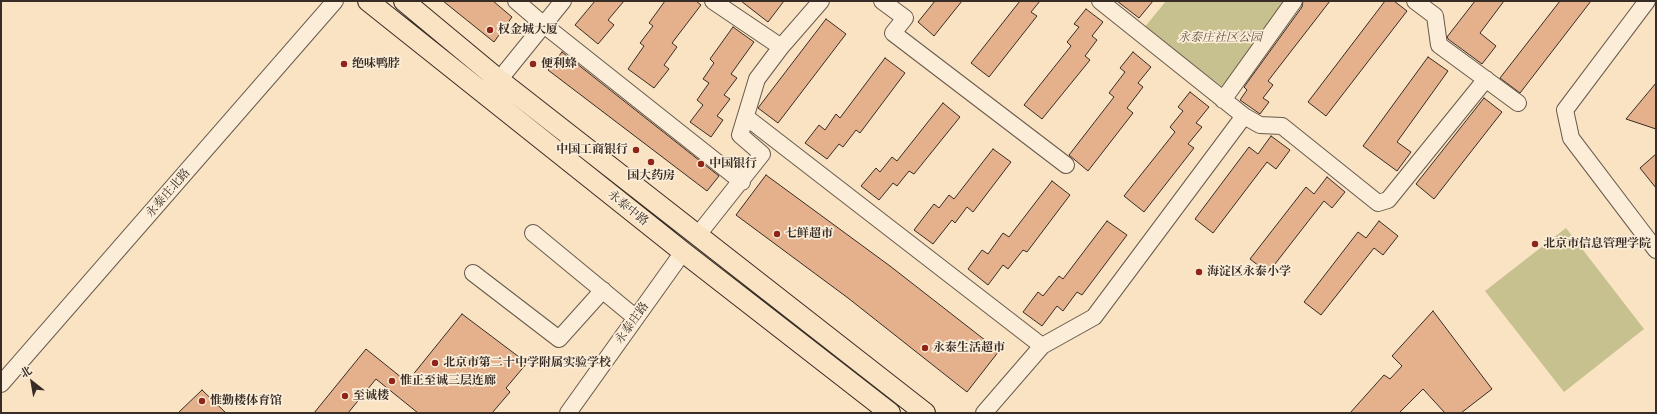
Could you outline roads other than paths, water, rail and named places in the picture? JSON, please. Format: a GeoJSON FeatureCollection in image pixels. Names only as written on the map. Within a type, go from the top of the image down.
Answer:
{"type":"FeatureCollection","features":[{"type":"Feature","properties":{"kind":"main road","name":"永泰中路"},"geometry":{"type":"LineString","coordinates":[[368,1],[683,252],[890,413]]}},
{"type":"Feature","properties":{"kind":"main road","name":"永泰中路"},"geometry":{"type":"LineString","coordinates":[[404,1],[499,80],[925,413]]}},
{"type":"Feature","properties":{"kind":"street","name":"永泰庄北路"},"geometry":{"type":"LineString","coordinates":[[1,384],[334,1]]}},
{"type":"Feature","properties":{"kind":"street"},"geometry":{"type":"LineString","coordinates":[[516,1],[544,25],[742,182]]}},
{"type":"Feature","properties":{"kind":"street"},"geometry":{"type":"LineString","coordinates":[[499,80],[563,1]]}},
{"type":"Feature","properties":{"kind":"street"},"geometry":{"type":"LineString","coordinates":[[713,1],[781,47]]}},
{"type":"Feature","properties":{"kind":"street"},"geometry":{"type":"LineString","coordinates":[[697,236],[742,182],[762,154],[740,135],[757,79],[781,47],[821,1]]}},
{"type":"Feature","properties":{"kind":"street"},"geometry":{"type":"LineString","coordinates":[[882,1],[904,18],[893,32],[1066,165]]}},
{"type":"Feature","properties":{"kind":"street"},"geometry":{"type":"LineString","coordinates":[[1100,1],[1244,116],[1260,125],[1282,126],[1378,203],[1388,200],[1486,79]]}},
{"type":"Feature","properties":{"kind":"street"},"geometry":{"type":"LineString","coordinates":[[1224,100],[1294,1]]}},
{"type":"Feature","properties":{"kind":"street"},"geometry":{"type":"LineString","coordinates":[[1415,1],[1435,16],[1439,44],[1518,103]]}},
{"type":"Feature","properties":{"kind":"street"},"geometry":{"type":"LineString","coordinates":[[1647,1],[1565,110],[1571,138],[1656,250]]}},
{"type":"Feature","properties":{"kind":"street"},"geometry":{"type":"LineString","coordinates":[[984,413],[1042,346],[1094,317],[1244,116]]}},
{"type":"Feature","properties":{"kind":"street"},"geometry":{"type":"LineString","coordinates":[[746,117],[1042,346]]}},
{"type":"Feature","properties":{"kind":"street"},"geometry":{"type":"LineString","coordinates":[[533,233],[636,318]]}},
{"type":"Feature","properties":{"kind":"street","name":"永泰庄路"},"geometry":{"type":"LineString","coordinates":[[568,413],[683,252]]}},
{"type":"Feature","properties":{"kind":"street"},"geometry":{"type":"LineString","coordinates":[[473,273],[559,339],[603,290]]}},
{"type":"Feature","properties":{"kind":"place","name":"权金城大厦"},"geometry":{"type":"Point","coordinates":[490,30]}},
{"type":"Feature","properties":{"kind":"place","name":"绝味鸭脖"},"geometry":{"type":"Point","coordinates":[344,64]}},
{"type":"Feature","properties":{"kind":"place","name":"便利蜂"},"geometry":{"type":"Point","coordinates":[533,64]}},
{"type":"Feature","properties":{"kind":"place","name":"中国工商银行"},"geometry":{"type":"Point","coordinates":[636,150]}},
{"type":"Feature","properties":{"kind":"place","name":"国大药房"},"geometry":{"type":"Point","coordinates":[651,162]}},
{"type":"Feature","properties":{"kind":"place","name":"中国银行"},"geometry":{"type":"Point","coordinates":[701,164]}},
{"type":"Feature","properties":{"kind":"place","name":"七鲜超市"},"geometry":{"type":"Point","coordinates":[777,234]}},
{"type":"Feature","properties":{"kind":"place","name":"北京市信息管理学院"},"geometry":{"type":"Point","coordinates":[1535,244]}},
{"type":"Feature","properties":{"kind":"place","name":"海淀区永泰小学"},"geometry":{"type":"Point","coordinates":[1199,272]}},
{"type":"Feature","properties":{"kind":"place","name":"永泰生活超市"},"geometry":{"type":"Point","coordinates":[925,348]}},
{"type":"Feature","properties":{"kind":"place","name":"北京市第二十中学附属实验学校"},"geometry":{"type":"Point","coordinates":[435,363]}},
{"type":"Feature","properties":{"kind":"place","name":"惟正至诚三层连廊"},"geometry":{"type":"Point","coordinates":[392,381]}},
{"type":"Feature","properties":{"kind":"place","name":"至诚楼"},"geometry":{"type":"Point","coordinates":[345,396]}},
{"type":"Feature","properties":{"kind":"place","name":"惟勤楼体育馆"},"geometry":{"type":"Point","coordinates":[202,401]}},
{"type":"Feature","properties":{"kind":"park label","name":"永泰庄社区公园"},"geometry":{"type":"Point","coordinates":[1220,38]}}]}
